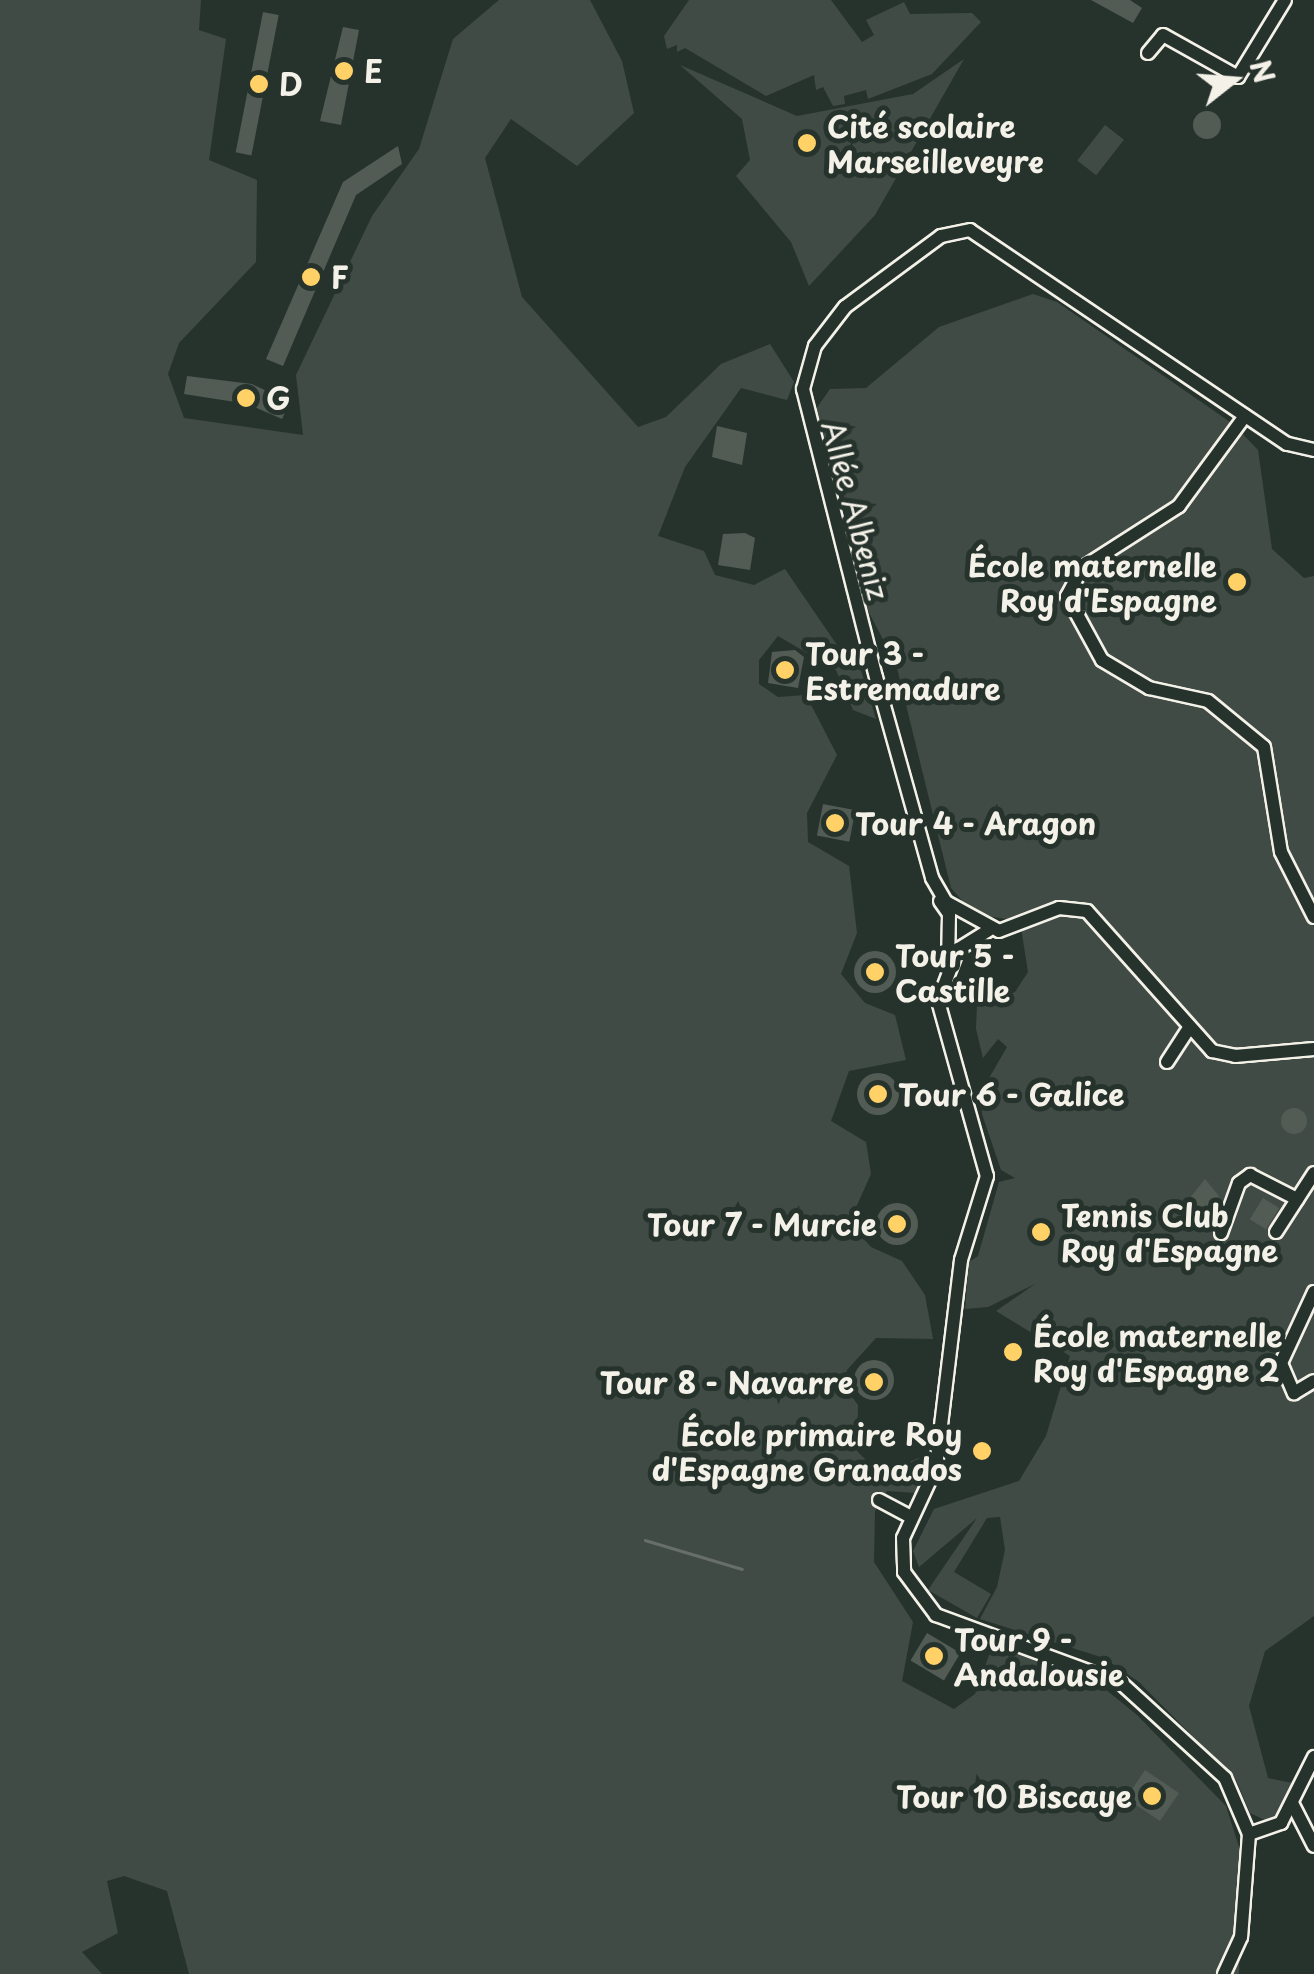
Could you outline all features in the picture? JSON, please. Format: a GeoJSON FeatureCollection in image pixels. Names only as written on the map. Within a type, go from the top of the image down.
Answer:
{"type":"FeatureCollection","features":[{"type":"Feature","properties":{"kind":"street"},"geometry":{"type":"LineString","coordinates":[[1148,53],[1163,35],[1238,77],[1285,0]]}},
{"type":"Feature","properties":{"kind":"street","name":"Allée Albeniz"},"geometry":{"type":"LineString","coordinates":[[989,930],[964,916],[932,878],[804,418],[804,378],[833,319],[941,236],[979,232],[1287,444],[1314,450]]}},
{"type":"Feature","properties":{"kind":"street"},"geometry":{"type":"LineString","coordinates":[[1244,416],[1179,506],[1082,568],[1067,596],[1102,660],[1149,688],[1208,701],[1264,746],[1281,852],[1314,916]]}},
{"type":"Feature","properties":{"kind":"street"},"geometry":{"type":"LineString","coordinates":[[932,878],[949,914],[949,965],[939,1019],[987,1176],[960,1260],[936,1467],[911,1517],[904,1572],[927,1610],[1121,1683],[1216,1766],[1249,1834],[1242,1937],[1224,1974]]}},
{"type":"Feature","properties":{"kind":"street"},"geometry":{"type":"LineString","coordinates":[[949,965],[964,941],[989,930],[1014,928],[1059,908],[1087,911],[1188,1030],[1226,1056],[1314,1049]]}},
{"type":"Feature","properties":{"kind":"street","name":"Allée Albeniz"},"geometry":{"type":"LineString","coordinates":[[949,914],[964,916]]}},
{"type":"Feature","properties":{"kind":"street"},"geometry":{"type":"LineString","coordinates":[[1167,1062],[1188,1030]]}},
{"type":"Feature","properties":{"kind":"street"},"geometry":{"type":"LineString","coordinates":[[1276,1232],[1314,1173]]}},
{"type":"Feature","properties":{"kind":"street"},"geometry":{"type":"LineString","coordinates":[[1221,1234],[1239,1183],[1250,1175],[1297,1199]]}},
{"type":"Feature","properties":{"kind":"street"},"geometry":{"type":"LineString","coordinates":[[1314,1292],[1281,1354],[1284,1385],[1294,1393],[1314,1380]]}},
{"type":"Feature","properties":{"kind":"street"},"geometry":{"type":"LineString","coordinates":[[879,1500],[911,1517]]}},
{"type":"Feature","properties":{"kind":"street"},"geometry":{"type":"LineString","coordinates":[[1249,1834],[1281,1823],[1314,1757]]}},
{"type":"Feature","properties":{"kind":"street"},"geometry":{"type":"LineString","coordinates":[[1292,1803],[1314,1846]]}},
{"type":"Feature","properties":{"kind":"shaded area"},"geometry":{"type":"Polygon","coordinates":[[[0,0],[201,0],[199,30],[226,39],[209,160],[257,180],[256,262],[179,343],[168,374],[184,418],[303,435],[296,375],[372,216],[419,149],[453,39],[499,0],[590,0],[622,61],[634,113],[577,166],[511,119],[485,158],[522,297],[638,427],[666,417],[721,364],[770,344],[794,382],[787,400],[741,388],[685,467],[658,536],[704,551],[715,575],[754,585],[785,569],[839,648],[857,657],[876,719],[853,710],[836,670],[778,636],[759,660],[759,684],[778,697],[806,695],[837,755],[807,813],[808,842],[849,866],[857,933],[841,974],[865,1003],[895,1015],[906,1060],[849,1071],[831,1121],[866,1142],[871,1174],[849,1223],[871,1247],[902,1261],[925,1295],[933,1339],[876,1338],[847,1370],[845,1388],[858,1405],[857,1451],[872,1466],[894,1468],[926,1455],[928,1477],[917,1493],[887,1491],[875,1511],[874,1562],[913,1622],[902,1681],[954,1709],[975,1694],[992,1647],[1089,1676],[1137,1715],[1226,1806],[1240,1850],[1239,1974],[189,1974],[167,1891],[124,1876],[107,1881],[118,1933],[82,1952],[102,1974],[0,1974],[0,0]]]}},
{"type":"Feature","properties":{"kind":"shaded area"},"geometry":{"type":"Polygon","coordinates":[[[689,0],[831,0],[862,42],[874,35],[866,20],[904,2],[910,14],[972,13],[981,22],[932,74],[868,99],[866,90],[844,96],[845,104],[833,106],[823,87],[816,90],[814,75],[766,96],[685,48],[677,52],[677,45],[667,49],[664,36],[689,0]]]}},
{"type":"Feature","properties":{"kind":"shaded area"},"geometry":{"type":"Polygon","coordinates":[[[964,59],[875,215],[809,286],[791,242],[736,176],[750,160],[742,119],[680,65],[797,116],[913,94],[964,59]]]}},
{"type":"Feature","properties":{"kind":"shaded area"},"geometry":{"type":"Polygon","coordinates":[[[1105,125],[1124,140],[1096,175],[1077,160],[1105,125]]]}},
{"type":"Feature","properties":{"kind":"shaded area"},"geometry":{"type":"Polygon","coordinates":[[[1033,294],[1057,302],[1233,424],[1258,450],[1272,549],[1304,578],[1314,576],[1314,1616],[1265,1651],[1249,1706],[1268,1778],[1293,1783],[1280,1816],[1267,1821],[1250,1813],[1236,1780],[1139,1682],[1104,1658],[980,1619],[997,1587],[1005,1550],[1000,1517],[987,1518],[954,1572],[991,1594],[977,1618],[928,1590],[977,1518],[919,1567],[913,1551],[934,1509],[1019,1481],[1046,1436],[1070,1356],[996,1311],[1035,1284],[988,1307],[965,1309],[969,1262],[978,1256],[999,1182],[1015,1178],[1001,1170],[982,1114],[981,1092],[1007,1047],[998,1039],[983,1058],[976,1029],[977,1005],[1015,992],[1028,972],[1020,921],[974,914],[951,888],[896,664],[865,605],[843,491],[811,416],[830,389],[866,388],[939,327],[1033,294]]]}},
{"type":"Feature","properties":{"kind":"building"},"geometry":{"type":"Polygon","coordinates":[[[1091,0],[1130,0],[1142,8],[1133,23],[1091,0]]]}},
{"type":"Feature","properties":{"kind":"building","name":"D"},"geometry":{"type":"Polygon","coordinates":[[[263,12],[279,15],[251,155],[236,152],[263,12]]]}},
{"type":"Feature","properties":{"kind":"building","name":"E"},"geometry":{"type":"Polygon","coordinates":[[[343,27],[359,30],[341,125],[320,121],[343,27]]]}},
{"type":"Feature","properties":{"kind":"building"},"geometry":{"type":"Polygon","coordinates":[[[1207,111],[1217,115],[1221,125],[1217,135],[1207,139],[1197,135],[1193,125],[1197,115],[1207,111]]]}},
{"type":"Feature","properties":{"kind":"building","name":"F"},"geometry":{"type":"Polygon","coordinates":[[[398,146],[402,164],[356,195],[283,366],[266,359],[343,182],[398,146]]]}},
{"type":"Feature","properties":{"kind":"building","name":"G"},"geometry":{"type":"Polygon","coordinates":[[[187,376],[252,384],[290,402],[282,419],[248,404],[184,394],[187,376]]]}},
{"type":"Feature","properties":{"kind":"building"},"geometry":{"type":"Polygon","coordinates":[[[717,426],[747,433],[742,465],[712,457],[717,426]]]}},
{"type":"Feature","properties":{"kind":"building"},"geometry":{"type":"Polygon","coordinates":[[[745,533],[755,538],[750,570],[718,565],[723,534],[745,533]]]}},
{"type":"Feature","properties":{"kind":"building","name":"Tour 3 - Estremadure"},"geometry":{"type":"Polygon","coordinates":[[[795,650],[804,657],[798,688],[768,683],[772,652],[795,650]]]}},
{"type":"Feature","properties":{"kind":"building","name":"Tour 4 - Aragon"},"geometry":{"type":"Polygon","coordinates":[[[823,804],[855,810],[849,842],[817,835],[823,804]]]}},
{"type":"Feature","properties":{"kind":"building","name":"Tour 5 - Castille"},"geometry":{"type":"Polygon","coordinates":[[[875,951],[890,957],[896,972],[890,987],[875,993],[860,987],[854,972],[860,957],[875,951]]]}},
{"type":"Feature","properties":{"kind":"building","name":"Tour 6 - Galice"},"geometry":{"type":"Polygon","coordinates":[[[878,1073],[893,1079],[899,1094],[893,1109],[878,1115],[863,1109],[857,1094],[863,1079],[878,1073]]]}},
{"type":"Feature","properties":{"kind":"building"},"geometry":{"type":"Polygon","coordinates":[[[1294,1108],[1304,1111],[1304,1131],[1294,1134],[1284,1131],[1281,1121],[1284,1111],[1294,1108]]]}},
{"type":"Feature","properties":{"kind":"building"},"geometry":{"type":"Polygon","coordinates":[[[1205,1179],[1219,1196],[1204,1229],[1182,1208],[1205,1179]]]}},
{"type":"Feature","properties":{"kind":"building"},"geometry":{"type":"Polygon","coordinates":[[[1263,1198],[1279,1208],[1266,1229],[1250,1219],[1263,1198]]]}},
{"type":"Feature","properties":{"kind":"building","name":"Tour 7 - Murcie"},"geometry":{"type":"Polygon","coordinates":[[[897,1203],[912,1209],[918,1224],[912,1239],[897,1245],[882,1239],[876,1224],[882,1209],[897,1203]]]}},
{"type":"Feature","properties":{"kind":"building","name":"Tour 8 - Navarre"},"geometry":{"type":"Polygon","coordinates":[[[874,1360],[888,1366],[894,1380],[888,1394],[874,1400],[860,1394],[854,1380],[860,1366],[874,1360]]]}},
{"type":"Feature","properties":{"kind":"building","name":"Tour 9 - Andalousie"},"geometry":{"type":"Polygon","coordinates":[[[927,1633],[960,1653],[944,1681],[911,1660],[927,1633]]]}},
{"type":"Feature","properties":{"kind":"building","name":"Tour 10 Biscaye"},"geometry":{"type":"Polygon","coordinates":[[[1145,1770],[1179,1793],[1160,1821],[1126,1798],[1145,1770]]]}},
{"type":"Feature","properties":{"kind":"waterway"},"geometry":{"type":"LineString","coordinates":[[645,1540],[742,1569]]}},
{"type":"Feature","properties":{"kind":"place","name":"E"},"geometry":{"type":"Point","coordinates":[344,71]}},
{"type":"Feature","properties":{"kind":"place","name":"D"},"geometry":{"type":"Point","coordinates":[259,84]}},
{"type":"Feature","properties":{"kind":"place","name":"Cité scolaire Marseilleveyre"},"geometry":{"type":"Point","coordinates":[807,143]}},
{"type":"Feature","properties":{"kind":"place","name":"F"},"geometry":{"type":"Point","coordinates":[311,277]}},
{"type":"Feature","properties":{"kind":"place","name":"G"},"geometry":{"type":"Point","coordinates":[246,398]}},
{"type":"Feature","properties":{"kind":"place","name":"École maternelle Roy d'Espagne"},"geometry":{"type":"Point","coordinates":[1237,582]}},
{"type":"Feature","properties":{"kind":"place","name":"Tour 3 - Estremadure"},"geometry":{"type":"Point","coordinates":[785,670]}},
{"type":"Feature","properties":{"kind":"place","name":"Tour 4 - Aragon"},"geometry":{"type":"Point","coordinates":[835,823]}},
{"type":"Feature","properties":{"kind":"place","name":"Tour 5 - Castille"},"geometry":{"type":"Point","coordinates":[875,972]}},
{"type":"Feature","properties":{"kind":"place","name":"Tour 6 - Galice"},"geometry":{"type":"Point","coordinates":[878,1094]}},
{"type":"Feature","properties":{"kind":"place","name":"Tour 7 - Murcie"},"geometry":{"type":"Point","coordinates":[897,1224]}},
{"type":"Feature","properties":{"kind":"place","name":"Tennis Club Roy d'Espagne"},"geometry":{"type":"Point","coordinates":[1041,1232]}},
{"type":"Feature","properties":{"kind":"place","name":"École maternelle Roy d'Espagne 2"},"geometry":{"type":"Point","coordinates":[1013,1352]}},
{"type":"Feature","properties":{"kind":"place","name":"Tour 8 - Navarre"},"geometry":{"type":"Point","coordinates":[874,1382]}},
{"type":"Feature","properties":{"kind":"place","name":"École primaire Roy d'Espagne Granados"},"geometry":{"type":"Point","coordinates":[982,1451]}},
{"type":"Feature","properties":{"kind":"place","name":"Tour 9 - Andalousie"},"geometry":{"type":"Point","coordinates":[934,1656]}},
{"type":"Feature","properties":{"kind":"place","name":"Tour 10 Biscaye"},"geometry":{"type":"Point","coordinates":[1152,1796]}}]}
